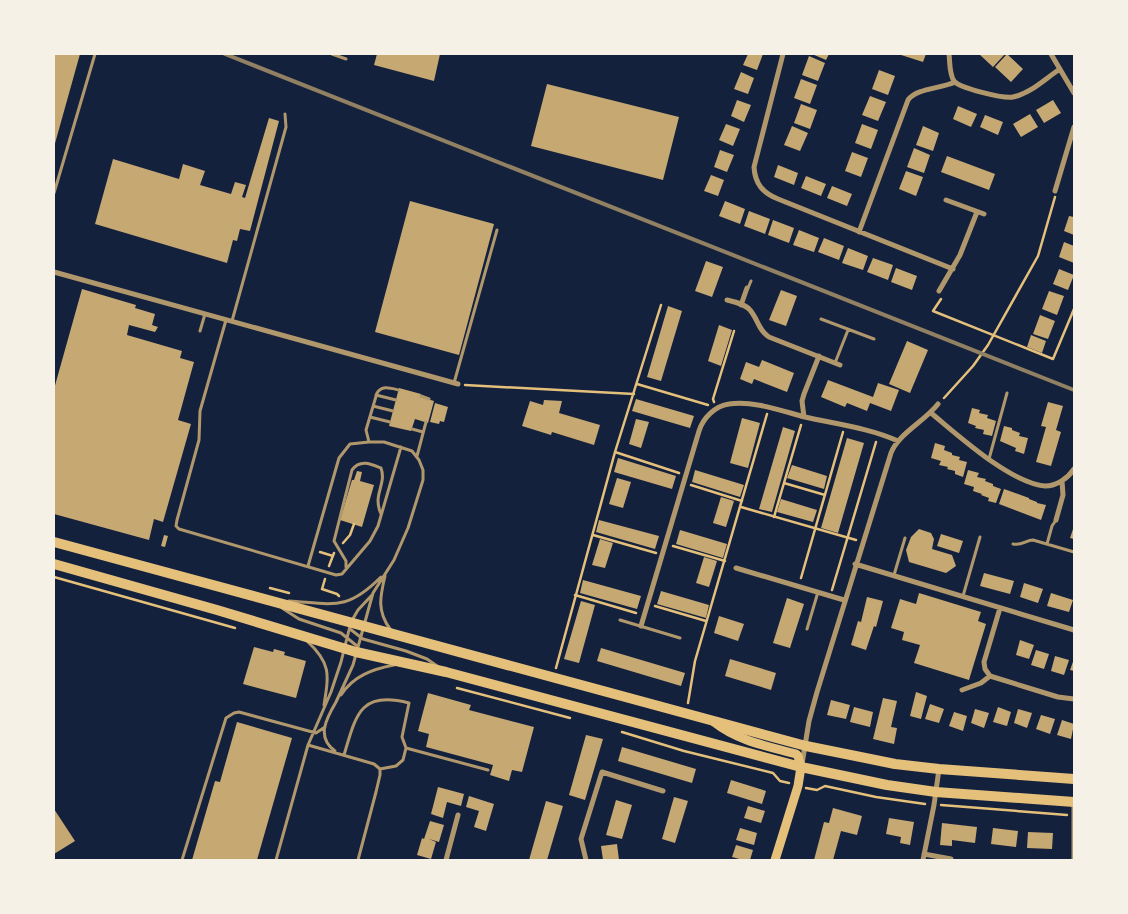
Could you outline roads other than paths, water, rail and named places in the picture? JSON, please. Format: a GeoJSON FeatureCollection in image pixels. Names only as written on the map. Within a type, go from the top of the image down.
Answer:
{"type":"FeatureCollection","features":[{"type":"Feature","properties":{"kind":"highway"},"geometry":{"type":"LineString","coordinates":[[54,542],[269,600],[350,625],[363,626],[806,746],[895,764],[1074,779]]}},
{"type":"Feature","properties":{"kind":"highway"},"geometry":{"type":"LineString","coordinates":[[54,564],[343,649],[357,649],[402,663],[446,672],[802,767],[887,785],[936,792],[1074,801]]}},
{"type":"Feature","properties":{"kind":"main road"},"geometry":{"type":"LineString","coordinates":[[712,720],[737,737],[798,756],[802,767],[798,786],[775,860]]}},
{"type":"Feature","properties":{"kind":"street"},"geometry":{"type":"LineString","coordinates":[[783,54],[755,163],[756,181],[762,190],[771,196],[952,269]]}},
{"type":"Feature","properties":{"kind":"street"},"geometry":{"type":"LineString","coordinates":[[949,54],[952,78],[955,82],[973,89],[1010,98],[1021,95],[1060,69]]}},
{"type":"Feature","properties":{"kind":"street"},"geometry":{"type":"LineString","coordinates":[[1052,54],[1074,93]]}},
{"type":"Feature","properties":{"kind":"street"},"geometry":{"type":"LineString","coordinates":[[859,232],[908,100],[912,95],[919,92],[955,82]]}},
{"type":"Feature","properties":{"kind":"street"},"geometry":{"type":"LineString","coordinates":[[1055,191],[1074,127]]}},
{"type":"Feature","properties":{"kind":"street"},"geometry":{"type":"LineString","coordinates":[[946,200],[984,214]]}},
{"type":"Feature","properties":{"kind":"street"},"geometry":{"type":"LineString","coordinates":[[939,291],[960,255],[976,212]]}},
{"type":"Feature","properties":{"kind":"street"},"geometry":{"type":"LineString","coordinates":[[54,272],[456,384]]}},
{"type":"Feature","properties":{"kind":"street"},"geometry":{"type":"LineString","coordinates":[[741,305],[748,288]]}},
{"type":"Feature","properties":{"kind":"street"},"geometry":{"type":"LineString","coordinates":[[728,300],[750,310],[764,333],[838,364]]}},
{"type":"Feature","properties":{"kind":"street"},"geometry":{"type":"LineString","coordinates":[[804,416],[802,401],[819,356]]}},
{"type":"Feature","properties":{"kind":"street"},"geometry":{"type":"LineString","coordinates":[[641,626],[700,426],[716,408],[722,405],[737,403],[769,408],[879,434],[898,442]]}},
{"type":"Feature","properties":{"kind":"street"},"geometry":{"type":"LineString","coordinates":[[802,767],[809,721],[855,564],[893,448],[931,413],[938,404]]}},
{"type":"Feature","properties":{"kind":"street"},"geometry":{"type":"LineString","coordinates":[[931,413],[989,460],[1017,476],[1038,484],[1051,485],[1062,481],[1074,469]]}},
{"type":"Feature","properties":{"kind":"street"},"geometry":{"type":"LineString","coordinates":[[1056,520],[1063,494],[1062,481]]}},
{"type":"Feature","properties":{"kind":"street"},"geometry":{"type":"LineString","coordinates":[[855,564],[1074,630]]}},
{"type":"Feature","properties":{"kind":"street"},"geometry":{"type":"LineString","coordinates":[[736,568],[844,600]]}},
{"type":"Feature","properties":{"kind":"street"},"geometry":{"type":"LineString","coordinates":[[1000,608],[984,662],[985,669],[990,676],[1058,697],[1074,699]]}},
{"type":"Feature","properties":{"kind":"street"},"geometry":{"type":"LineString","coordinates":[[962,690],[981,683],[990,676]]}},
{"type":"Feature","properties":{"kind":"street"},"geometry":{"type":"LineString","coordinates":[[939,769],[923,857],[952,859]]}},
{"type":"Feature","properties":{"kind":"street"},"geometry":{"type":"LineString","coordinates":[[586,860],[581,839],[602,772],[663,791]]}},
{"type":"Feature","properties":{"kind":"street"},"geometry":{"type":"LineString","coordinates":[[1074,801],[1074,860]]}},
{"type":"Feature","properties":{"kind":"street"},"geometry":{"type":"LineString","coordinates":[[446,860],[458,815]]}},
{"type":"Feature","properties":{"kind":"lane"},"geometry":{"type":"LineString","coordinates":[[54,193],[95,54]]}},
{"type":"Feature","properties":{"kind":"lane"},"geometry":{"type":"LineString","coordinates":[[332,54],[346,59]]}},
{"type":"Feature","properties":{"kind":"lane"},"geometry":{"type":"LineString","coordinates":[[284,114],[286,127],[230,320],[200,411],[199,440],[176,524],[177,528],[336,575],[342,574],[370,541],[378,526],[401,447]]}},
{"type":"Feature","properties":{"kind":"lane"},"geometry":{"type":"LineString","coordinates":[[456,384],[497,230]]}},
{"type":"Feature","properties":{"kind":"lane"},"geometry":{"type":"LineString","coordinates":[[748,288],[751,281]]}},
{"type":"Feature","properties":{"kind":"lane"},"geometry":{"type":"LineString","coordinates":[[200,331],[205,314]]}},
{"type":"Feature","properties":{"kind":"lane"},"geometry":{"type":"LineString","coordinates":[[821,319],[874,339]]}},
{"type":"Feature","properties":{"kind":"lane"},"geometry":{"type":"LineString","coordinates":[[838,364],[848,330]]}},
{"type":"Feature","properties":{"kind":"lane"},"geometry":{"type":"LineString","coordinates":[[369,442],[366,433],[376,395],[379,390],[385,387],[399,390]]}},
{"type":"Feature","properties":{"kind":"lane"},"geometry":{"type":"LineString","coordinates":[[989,460],[1007,393]]}},
{"type":"Feature","properties":{"kind":"lane"},"geometry":{"type":"LineString","coordinates":[[376,395],[396,400]]}},
{"type":"Feature","properties":{"kind":"lane"},"geometry":{"type":"LineString","coordinates":[[420,396],[429,399]]}},
{"type":"Feature","properties":{"kind":"lane"},"geometry":{"type":"LineString","coordinates":[[373,406],[393,411]]}},
{"type":"Feature","properties":{"kind":"lane"},"geometry":{"type":"LineString","coordinates":[[370,417],[390,422]]}},
{"type":"Feature","properties":{"kind":"lane"},"geometry":{"type":"LineString","coordinates":[[416,456],[426,422]]}},
{"type":"Feature","properties":{"kind":"lane"},"geometry":{"type":"LineString","coordinates":[[412,429],[423,432]]}},
{"type":"Feature","properties":{"kind":"lane"},"geometry":{"type":"LineString","coordinates":[[276,860],[308,746],[340,666],[350,625],[358,610],[373,593],[386,573],[404,538],[423,480],[423,470],[412,451],[384,442],[350,444],[339,458],[308,566]]}},
{"type":"Feature","properties":{"kind":"lane"},"geometry":{"type":"LineString","coordinates":[[346,568],[346,561],[334,541],[352,470],[358,464],[364,463],[381,468],[383,473],[376,504],[381,514]]}},
{"type":"Feature","properties":{"kind":"lane"},"geometry":{"type":"LineString","coordinates":[[1047,544],[1052,526],[1056,520]]}},
{"type":"Feature","properties":{"kind":"lane"},"geometry":{"type":"LineString","coordinates":[[962,597],[980,537]]}},
{"type":"Feature","properties":{"kind":"lane"},"geometry":{"type":"LineString","coordinates":[[894,576],[905,538]]}},
{"type":"Feature","properties":{"kind":"lane"},"geometry":{"type":"LineString","coordinates":[[1014,544],[1021,545],[1028,540],[1033,540],[1074,552]]}},
{"type":"Feature","properties":{"kind":"lane"},"geometry":{"type":"LineString","coordinates":[[269,600],[321,605],[344,603],[368,591],[386,573]]}},
{"type":"Feature","properties":{"kind":"lane"},"geometry":{"type":"LineString","coordinates":[[386,573],[380,600],[385,622],[394,635]]}},
{"type":"Feature","properties":{"kind":"lane"},"geometry":{"type":"LineString","coordinates":[[807,629],[818,592]]}},
{"type":"Feature","properties":{"kind":"lane"},"geometry":{"type":"LineString","coordinates":[[337,753],[329,747],[324,739],[325,726],[353,665],[373,593]]}},
{"type":"Feature","properties":{"kind":"lane"},"geometry":{"type":"LineString","coordinates":[[269,600],[299,618],[342,633],[357,649]]}},
{"type":"Feature","properties":{"kind":"lane"},"geometry":{"type":"LineString","coordinates":[[620,620],[680,638]]}},
{"type":"Feature","properties":{"kind":"lane"},"geometry":{"type":"LineString","coordinates":[[350,625],[360,637],[427,659],[446,672]]}},
{"type":"Feature","properties":{"kind":"lane"},"geometry":{"type":"LineString","coordinates":[[302,637],[321,656],[327,668],[328,678],[323,710]]}},
{"type":"Feature","properties":{"kind":"lane"},"geometry":{"type":"LineString","coordinates":[[336,702],[350,682],[360,675],[386,666],[402,663]]}},
{"type":"Feature","properties":{"kind":"lane"},"geometry":{"type":"LineString","coordinates":[[344,755],[353,724],[369,702],[380,699],[409,703],[402,737],[406,748],[403,760],[396,766],[380,769]]}},
{"type":"Feature","properties":{"kind":"lane"},"geometry":{"type":"LineString","coordinates":[[182,860],[226,718],[239,712],[313,732],[318,732],[325,726]]}},
{"type":"Feature","properties":{"kind":"lane"},"geometry":{"type":"LineString","coordinates":[[308,746],[374,764],[380,769]]}},
{"type":"Feature","properties":{"kind":"lane"},"geometry":{"type":"LineString","coordinates":[[406,748],[488,770]]}},
{"type":"Feature","properties":{"kind":"lane"},"geometry":{"type":"LineString","coordinates":[[358,860],[376,792],[380,769]]}},
{"type":"Feature","properties":{"kind":"railway"},"geometry":{"type":"LineString","coordinates":[[225,54],[1074,390]]}}]}
